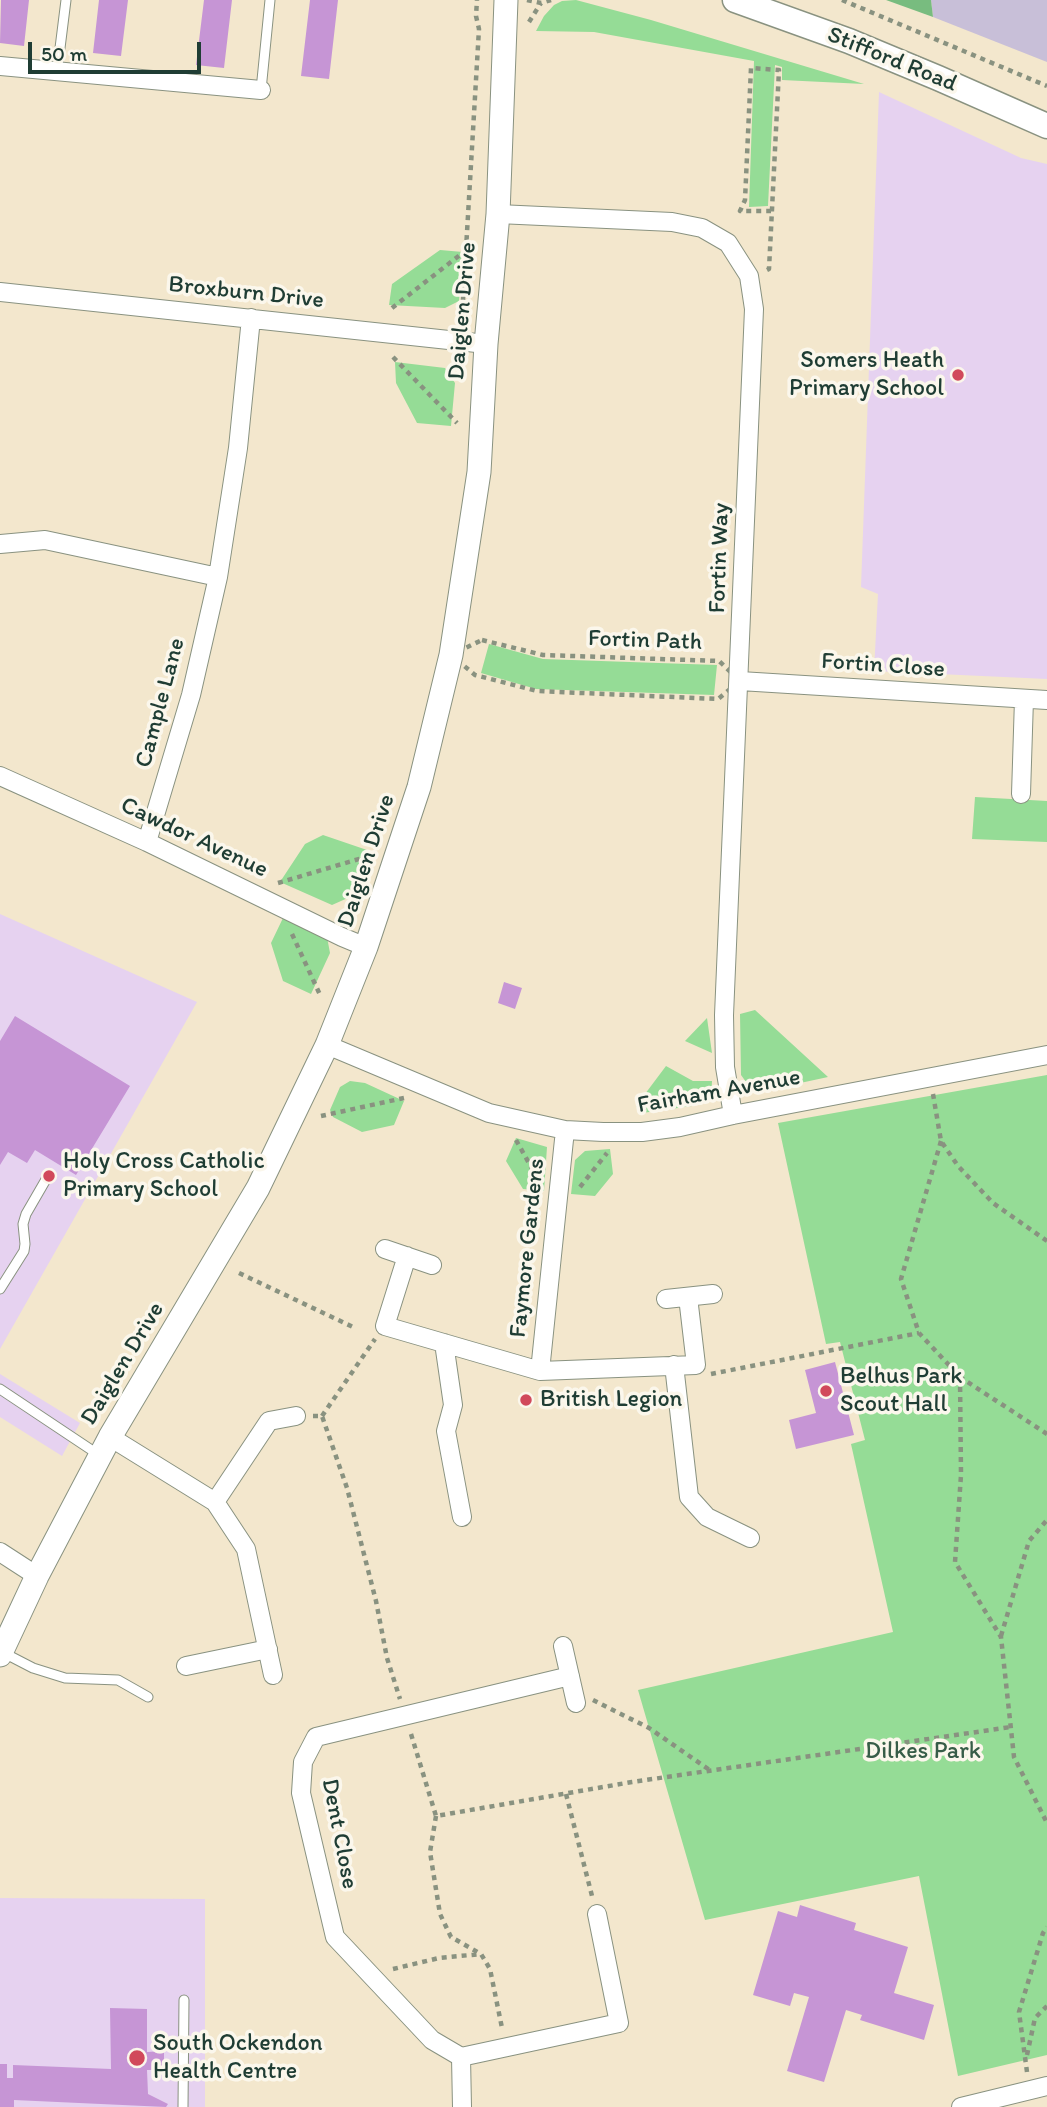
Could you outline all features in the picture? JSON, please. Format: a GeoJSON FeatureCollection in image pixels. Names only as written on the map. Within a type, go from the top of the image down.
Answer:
{"type":"FeatureCollection","features":[{"type":"Feature","properties":{"kind":"main road","name":"Stifford Road"},"geometry":{"type":"LineString","coordinates":[[735,0],[849,41],[1047,126]]}},
{"type":"Feature","properties":{"kind":"street","name":"Daiglen Drive"},"geometry":{"type":"LineString","coordinates":[[1,1653],[37,1576],[105,1446],[258,1188],[327,1045],[366,947],[419,787],[451,655],[478,472],[498,214],[506,0]]}},
{"type":"Feature","properties":{"kind":"street"},"geometry":{"type":"LineString","coordinates":[[0,66],[261,90]]}},
{"type":"Feature","properties":{"kind":"street","name":"Fortin Way"},"geometry":{"type":"LineString","coordinates":[[498,214],[672,222],[702,228],[728,243],[749,276],[754,309],[724,1015],[725,1067],[733,1115]]}},
{"type":"Feature","properties":{"kind":"street","name":"Broxburn Drive"},"geometry":{"type":"LineString","coordinates":[[0,292],[486,344]]}},
{"type":"Feature","properties":{"kind":"street","name":"Cample Lane"},"geometry":{"type":"LineString","coordinates":[[147,842],[191,695],[218,577],[238,448],[251,318]]}},
{"type":"Feature","properties":{"kind":"street"},"geometry":{"type":"LineString","coordinates":[[0,544],[45,540],[218,577]]}},
{"type":"Feature","properties":{"kind":"street","name":"Fortin Close"},"geometry":{"type":"LineString","coordinates":[[740,681],[1047,700]]}},
{"type":"Feature","properties":{"kind":"street"},"geometry":{"type":"LineString","coordinates":[[1021,794],[1024,699]]}},
{"type":"Feature","properties":{"kind":"street","name":"Cawdor Avenue"},"geometry":{"type":"LineString","coordinates":[[0,776],[147,842],[366,947]]}},
{"type":"Feature","properties":{"kind":"street","name":"Fairham Avenue"},"geometry":{"type":"LineString","coordinates":[[327,1045],[489,1114],[565,1130],[642,1132],[680,1127],[1047,1055]]}},
{"type":"Feature","properties":{"kind":"street","name":"Faymore Gardens"},"geometry":{"type":"LineString","coordinates":[[540,1371],[565,1130]]}},
{"type":"Feature","properties":{"kind":"street"},"geometry":{"type":"LineString","coordinates":[[385,1249],[432,1265]]}},
{"type":"Feature","properties":{"kind":"street","name":"Faymore Gardens"},"geometry":{"type":"LineString","coordinates":[[407,1256],[384,1326],[540,1371],[675,1373]]}},
{"type":"Feature","properties":{"kind":"street"},"geometry":{"type":"LineString","coordinates":[[666,1299],[713,1294]]}},
{"type":"Feature","properties":{"kind":"street"},"geometry":{"type":"LineString","coordinates":[[688,1297],[696,1364],[675,1373],[689,1497],[707,1517],[750,1538]]}},
{"type":"Feature","properties":{"kind":"street"},"geometry":{"type":"LineString","coordinates":[[444,1343],[453,1405],[446,1431],[462,1517]]}},
{"type":"Feature","properties":{"kind":"street"},"geometry":{"type":"LineString","coordinates":[[215,1502],[269,1421],[296,1416]]}},
{"type":"Feature","properties":{"kind":"street"},"geometry":{"type":"LineString","coordinates":[[105,1446],[215,1502],[246,1549],[273,1675]]}},
{"type":"Feature","properties":{"kind":"street"},"geometry":{"type":"LineString","coordinates":[[0,1552],[37,1576]]}},
{"type":"Feature","properties":{"kind":"street"},"geometry":{"type":"LineString","coordinates":[[563,1646],[573,1690]]}},
{"type":"Feature","properties":{"kind":"street"},"geometry":{"type":"LineString","coordinates":[[186,1666],[268,1649]]}},
{"type":"Feature","properties":{"kind":"street","name":"Dent Close"},"geometry":{"type":"LineString","coordinates":[[461,2057],[432,2040],[335,1937],[301,1793],[303,1762],[316,1737],[406,1716],[573,1690]]}},
{"type":"Feature","properties":{"kind":"street"},"geometry":{"type":"LineString","coordinates":[[462,2107],[461,2057],[619,2023],[597,1914]]}},
{"type":"Feature","properties":{"kind":"street"},"geometry":{"type":"LineString","coordinates":[[961,2107],[1047,2086]]}},
{"type":"Feature","properties":{"kind":"lane"},"geometry":{"type":"LineString","coordinates":[[57,72],[66,0]]}},
{"type":"Feature","properties":{"kind":"lane"},"geometry":{"type":"LineString","coordinates":[[261,90],[270,0]]}},
{"type":"Feature","properties":{"kind":"lane"},"geometry":{"type":"LineString","coordinates":[[0,1289],[24,1251],[23,1224],[26,1214],[48,1176]]}},
{"type":"Feature","properties":{"kind":"lane"},"geometry":{"type":"LineString","coordinates":[[0,1389],[105,1446]]}},
{"type":"Feature","properties":{"kind":"lane"},"geometry":{"type":"LineString","coordinates":[[1,1653],[33,1668],[65,1678],[118,1680],[148,1697]]}},
{"type":"Feature","properties":{"kind":"lane"},"geometry":{"type":"LineString","coordinates":[[183,2107],[184,2000]]}},
{"type":"Feature","properties":{"kind":"path"},"geometry":{"type":"LineString","coordinates":[[463,300],[479,29],[477,0]]}},
{"type":"Feature","properties":{"kind":"path"},"geometry":{"type":"LineString","coordinates":[[528,1],[541,3],[551,0]]}},
{"type":"Feature","properties":{"kind":"path"},"geometry":{"type":"LineString","coordinates":[[842,0],[1047,86]]}},
{"type":"Feature","properties":{"kind":"path"},"geometry":{"type":"LineString","coordinates":[[528,25],[541,3]]}},
{"type":"Feature","properties":{"kind":"path"},"geometry":{"type":"LineString","coordinates":[[749,276],[769,269],[779,70],[751,68],[745,200],[740,211],[771,211]]}},
{"type":"Feature","properties":{"kind":"path"},"geometry":{"type":"LineString","coordinates":[[392,308],[466,251]]}},
{"type":"Feature","properties":{"kind":"path"},"geometry":{"type":"LineString","coordinates":[[393,357],[457,423]]}},
{"type":"Feature","properties":{"kind":"path","name":"Fortin Path"},"geometry":{"type":"LineString","coordinates":[[451,655],[482,640],[543,655],[719,661],[740,681]]}},
{"type":"Feature","properties":{"kind":"path"},"geometry":{"type":"LineString","coordinates":[[451,655],[475,675],[537,691],[718,699],[740,681]]}},
{"type":"Feature","properties":{"kind":"path"},"geometry":{"type":"LineString","coordinates":[[278,883],[369,856]]}},
{"type":"Feature","properties":{"kind":"path"},"geometry":{"type":"LineString","coordinates":[[279,905],[321,997]]}},
{"type":"Feature","properties":{"kind":"path"},"geometry":{"type":"LineString","coordinates":[[930,1077],[941,1141],[958,1166],[993,1203],[1047,1241]]}},
{"type":"Feature","properties":{"kind":"path"},"geometry":{"type":"LineString","coordinates":[[321,1116],[411,1097]]}},
{"type":"Feature","properties":{"kind":"path"},"geometry":{"type":"LineString","coordinates":[[512,1134],[544,1191]]}},
{"type":"Feature","properties":{"kind":"path"},"geometry":{"type":"LineString","coordinates":[[941,1141],[901,1279],[919,1333],[960,1377],[1047,1434]]}},
{"type":"Feature","properties":{"kind":"path"},"geometry":{"type":"LineString","coordinates":[[578,1189],[610,1149]]}},
{"type":"Feature","properties":{"kind":"path"},"geometry":{"type":"LineString","coordinates":[[239,1273],[353,1327]]}},
{"type":"Feature","properties":{"kind":"path"},"geometry":{"type":"LineString","coordinates":[[675,1373],[919,1333]]}},
{"type":"Feature","properties":{"kind":"path"},"geometry":{"type":"LineString","coordinates":[[322,1416],[377,1335]]}},
{"type":"Feature","properties":{"kind":"path"},"geometry":{"type":"LineString","coordinates":[[960,1377],[961,1475],[955,1562],[1001,1637]]}},
{"type":"Feature","properties":{"kind":"path"},"geometry":{"type":"LineString","coordinates":[[296,1416],[322,1416]]}},
{"type":"Feature","properties":{"kind":"path"},"geometry":{"type":"LineString","coordinates":[[322,1416],[347,1488],[376,1601],[387,1658],[436,1816],[430,1852],[440,1914],[451,1937],[481,1954],[490,1969],[506,2048]]}},
{"type":"Feature","properties":{"kind":"path"},"geometry":{"type":"LineString","coordinates":[[1047,1520],[1029,1541],[1001,1637],[1014,1757],[1047,1823]]}},
{"type":"Feature","properties":{"kind":"path"},"geometry":{"type":"LineString","coordinates":[[573,1690],[649,1728],[712,1771]]}},
{"type":"Feature","properties":{"kind":"path"},"geometry":{"type":"LineString","coordinates":[[436,1816],[712,1771],[1011,1727]]}},
{"type":"Feature","properties":{"kind":"path"},"geometry":{"type":"LineString","coordinates":[[566,1794],[597,1914]]}},
{"type":"Feature","properties":{"kind":"path"},"geometry":{"type":"LineString","coordinates":[[1027,2072],[1019,2012],[1047,1927]]}},
{"type":"Feature","properties":{"kind":"path"},"geometry":{"type":"LineString","coordinates":[[373,1978],[389,1970],[439,1958],[481,1954]]}},
{"type":"Feature","properties":{"kind":"path"},"geometry":{"type":"LineString","coordinates":[[1026,2059],[1035,2018],[1047,2006]]}},
{"type":"Feature","properties":{"kind":"shaded area"},"geometry":{"type":"Polygon","coordinates":[[[931,0],[1047,0],[1047,62],[933,17],[931,0]]]}},
{"type":"Feature","properties":{"kind":"shaded area","name":"Somers Heath Primary School"},"geometry":{"type":"Polygon","coordinates":[[[879,92],[1021,158],[1047,164],[1047,679],[874,671],[878,594],[861,587],[879,92]]]}},
{"type":"Feature","properties":{"kind":"shaded area","name":"Holy Cross Catholic Primary School"},"geometry":{"type":"Polygon","coordinates":[[[0,914],[197,1002],[0,1349],[0,914]]]}},
{"type":"Feature","properties":{"kind":"shaded area"},"geometry":{"type":"Polygon","coordinates":[[[0,1374],[80,1423],[62,1456],[0,1417],[0,1374]]]}},
{"type":"Feature","properties":{"kind":"shaded area"},"geometry":{"type":"Polygon","coordinates":[[[0,1898],[205,1899],[205,2107],[0,2107],[0,1898]]]}},
{"type":"Feature","properties":{"kind":"green space"},"geometry":{"type":"Polygon","coordinates":[[[576,0],[864,84],[782,80],[782,67],[775,65],[768,206],[749,207],[754,61],[594,32],[536,31],[554,5],[562,1],[576,0]]]}},
{"type":"Feature","properties":{"kind":"green space"},"geometry":{"type":"Polygon","coordinates":[[[886,0],[931,0],[933,17],[886,0]]]}},
{"type":"Feature","properties":{"kind":"green space"},"geometry":{"type":"Polygon","coordinates":[[[440,250],[463,252],[459,301],[445,308],[389,305],[392,284],[440,250]]]}},
{"type":"Feature","properties":{"kind":"green space"},"geometry":{"type":"Polygon","coordinates":[[[395,362],[445,368],[455,383],[451,426],[417,423],[396,383],[395,362]]]}},
{"type":"Feature","properties":{"kind":"green space"},"geometry":{"type":"Polygon","coordinates":[[[489,644],[543,659],[717,665],[714,695],[536,689],[481,673],[489,644]]]}},
{"type":"Feature","properties":{"kind":"green space"},"geometry":{"type":"Polygon","coordinates":[[[975,797],[1047,801],[1047,842],[972,839],[975,797]]]}},
{"type":"Feature","properties":{"kind":"green space"},"geometry":{"type":"Polygon","coordinates":[[[323,835],[367,850],[350,897],[332,905],[280,882],[305,844],[323,835]]]}},
{"type":"Feature","properties":{"kind":"green space"},"geometry":{"type":"Polygon","coordinates":[[[283,918],[327,937],[330,953],[311,994],[283,981],[271,943],[283,918]]]}},
{"type":"Feature","properties":{"kind":"green space"},"geometry":{"type":"Polygon","coordinates":[[[755,1010],[828,1077],[754,1093],[741,1075],[740,1014],[755,1010]]]}},
{"type":"Feature","properties":{"kind":"green space"},"geometry":{"type":"Polygon","coordinates":[[[707,1018],[712,1053],[685,1041],[707,1018]]]}},
{"type":"Feature","properties":{"kind":"green space"},"geometry":{"type":"Polygon","coordinates":[[[666,1066],[693,1081],[712,1081],[711,1099],[692,1106],[642,1113],[636,1106],[666,1066]]]}},
{"type":"Feature","properties":{"kind":"green space","name":"Dilkes Park"},"geometry":{"type":"Polygon","coordinates":[[[1047,1075],[1047,2055],[958,2076],[919,1876],[705,1920],[638,1690],[893,1632],[851,1444],[865,1440],[840,1342],[826,1344],[778,1123],[1047,1075]]]}},
{"type":"Feature","properties":{"kind":"green space"},"geometry":{"type":"Polygon","coordinates":[[[350,1081],[365,1083],[404,1101],[394,1125],[362,1132],[333,1117],[330,1110],[340,1087],[350,1081]]]}},
{"type":"Feature","properties":{"kind":"green space"},"geometry":{"type":"Polygon","coordinates":[[[516,1138],[547,1147],[544,1191],[523,1189],[506,1161],[516,1138]]]}},
{"type":"Feature","properties":{"kind":"green space"},"geometry":{"type":"Polygon","coordinates":[[[610,1149],[613,1174],[595,1196],[571,1194],[575,1160],[585,1151],[610,1149]]]}},
{"type":"Feature","properties":{"kind":"building"},"geometry":{"type":"Polygon","coordinates":[[[1,0],[29,0],[24,46],[0,43],[1,0]]]}},
{"type":"Feature","properties":{"kind":"building"},"geometry":{"type":"Polygon","coordinates":[[[99,0],[128,0],[121,56],[93,53],[99,0]]]}},
{"type":"Feature","properties":{"kind":"building"},"geometry":{"type":"Polygon","coordinates":[[[204,0],[232,0],[224,68],[196,65],[204,0]]]}},
{"type":"Feature","properties":{"kind":"building"},"geometry":{"type":"Polygon","coordinates":[[[310,0],[338,0],[329,79],[301,76],[310,0]]]}},
{"type":"Feature","properties":{"kind":"building"},"geometry":{"type":"Polygon","coordinates":[[[504,982],[522,988],[515,1009],[498,1003],[504,982]]]}},
{"type":"Feature","properties":{"kind":"building"},"geometry":{"type":"Polygon","coordinates":[[[15,1016],[130,1086],[76,1175],[35,1150],[27,1163],[8,1152],[0,1165],[0,1041],[15,1016]]]}},
{"type":"Feature","properties":{"kind":"building","name":"Belhus Park Scout Hall"},"geometry":{"type":"Polygon","coordinates":[[[835,1362],[854,1435],[796,1449],[789,1420],[816,1413],[805,1370],[835,1362]]]}},
{"type":"Feature","properties":{"kind":"building"},"geometry":{"type":"Polygon","coordinates":[[[800,1905],[856,1923],[854,1930],[908,1947],[894,1993],[934,2005],[924,2040],[860,2020],[862,2015],[846,2010],[824,2082],[787,2071],[809,1997],[794,1993],[790,2006],[753,1995],[778,1911],[797,1917],[800,1905]]]}},
{"type":"Feature","properties":{"kind":"building","name":"South Ockendon Health Centre"},"geometry":{"type":"Polygon","coordinates":[[[110,2008],[147,2009],[147,2052],[164,2051],[164,2070],[147,2070],[148,2094],[168,2104],[166,2107],[14,2100],[14,2107],[0,2107],[0,2064],[7,2064],[7,2078],[13,2078],[13,2065],[111,2069],[110,2008]]]}},
{"type":"Feature","properties":{"kind":"place","name":"Somers Heath Primary School"},"geometry":{"type":"Point","coordinates":[958,375]}},
{"type":"Feature","properties":{"kind":"place","name":"Holy Cross Catholic Primary School"},"geometry":{"type":"Point","coordinates":[49,1176]}},
{"type":"Feature","properties":{"kind":"place","name":"Belhus Park Scout Hall"},"geometry":{"type":"Point","coordinates":[826,1391]}},
{"type":"Feature","properties":{"kind":"place","name":"British Legion"},"geometry":{"type":"Point","coordinates":[526,1400]}},
{"type":"Feature","properties":{"kind":"place","name":"South Ockendon Health Centre"},"geometry":{"type":"Point","coordinates":[137,2058]}}]}
